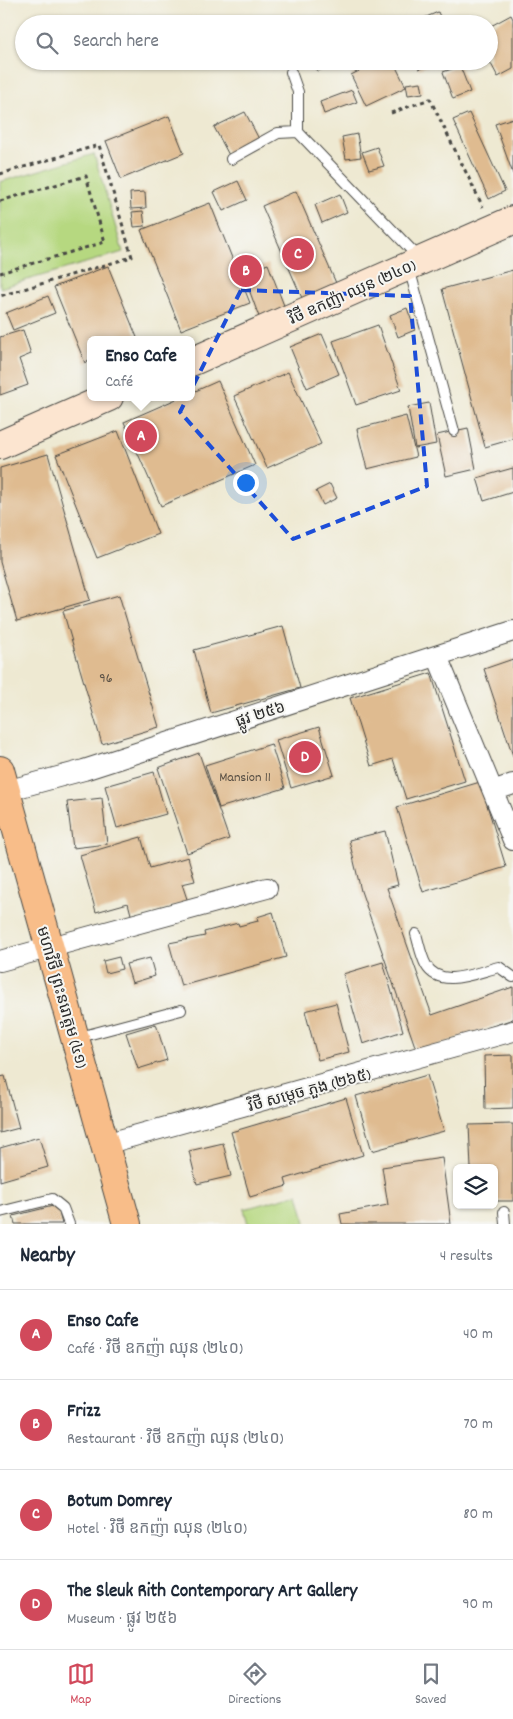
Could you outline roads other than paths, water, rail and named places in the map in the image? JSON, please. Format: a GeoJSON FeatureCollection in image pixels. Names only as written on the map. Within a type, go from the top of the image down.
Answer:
{"type":"FeatureCollection","features":[{"type":"Feature","properties":{"kind":"main road","name":"មហាវិថី ព្រះនរោត្តម (៤១)"},"geometry":{"type":"LineString","coordinates":[[3,781],[127,1224]]}},
{"type":"Feature","properties":{"kind":"street","name":"វិថី ឧកញ៉ា ឈុន (២៤០)"},"geometry":{"type":"LineString","coordinates":[[195,360],[503,225]]}},
{"type":"Feature","properties":{"kind":"street"},"geometry":{"type":"LineString","coordinates":[[0,445],[101,401]]}},
{"type":"Feature","properties":{"kind":"street","name":"ផ្លូវ ២៥៦"},"geometry":{"type":"LineString","coordinates":[[3,781],[84,770],[513,631]]}},
{"type":"Feature","properties":{"kind":"street"},"geometry":{"type":"LineString","coordinates":[[437,656],[513,840]]}},
{"type":"Feature","properties":{"kind":"street"},"geometry":{"type":"LineString","coordinates":[[493,791],[513,784]]}},
{"type":"Feature","properties":{"kind":"street"},"geometry":{"type":"LineString","coordinates":[[0,961],[267,888]]}},
{"type":"Feature","properties":{"kind":"street","name":"វិថី សម្តេច ភួង (២៦៥)"},"geometry":{"type":"LineString","coordinates":[[104,1144],[513,1031]]}},
{"type":"Feature","properties":{"kind":"lane"},"geometry":{"type":"LineString","coordinates":[[291,72],[298,92],[298,132],[415,263],[454,431]]}},
{"type":"Feature","properties":{"kind":"lane"},"geometry":{"type":"LineString","coordinates":[[230,159],[278,134],[298,132]]}},
{"type":"Feature","properties":{"kind":"lane"},"geometry":{"type":"LineString","coordinates":[[416,934],[426,965],[435,974],[450,979],[499,967],[513,977]]}},
{"type":"Feature","properties":{"kind":"lane"},"geometry":{"type":"LineString","coordinates":[[75,1038],[181,1010]]}},
{"type":"Feature","properties":{"kind":"lane"},"geometry":{"type":"LineString","coordinates":[[0,1212],[52,1199],[63,1208],[69,1224]]}},
{"type":"Feature","properties":{"kind":"lane"},"geometry":{"type":"LineString","coordinates":[[504,1212],[505,1224]]}},
{"type":"Feature","properties":{"kind":"place","name":"Botum Domrey"},"geometry":{"type":"Point","coordinates":[298,254]}},
{"type":"Feature","properties":{"kind":"place","name":"Frizz"},"geometry":{"type":"Point","coordinates":[246,271]}},
{"type":"Feature","properties":{"kind":"place","name":"Enso Cafe"},"geometry":{"type":"Point","coordinates":[141,436]}},
{"type":"Feature","properties":{"kind":"place","name":"The Sleuk Rith Contemporary Art Gallery"},"geometry":{"type":"Point","coordinates":[305,757]}}]}
